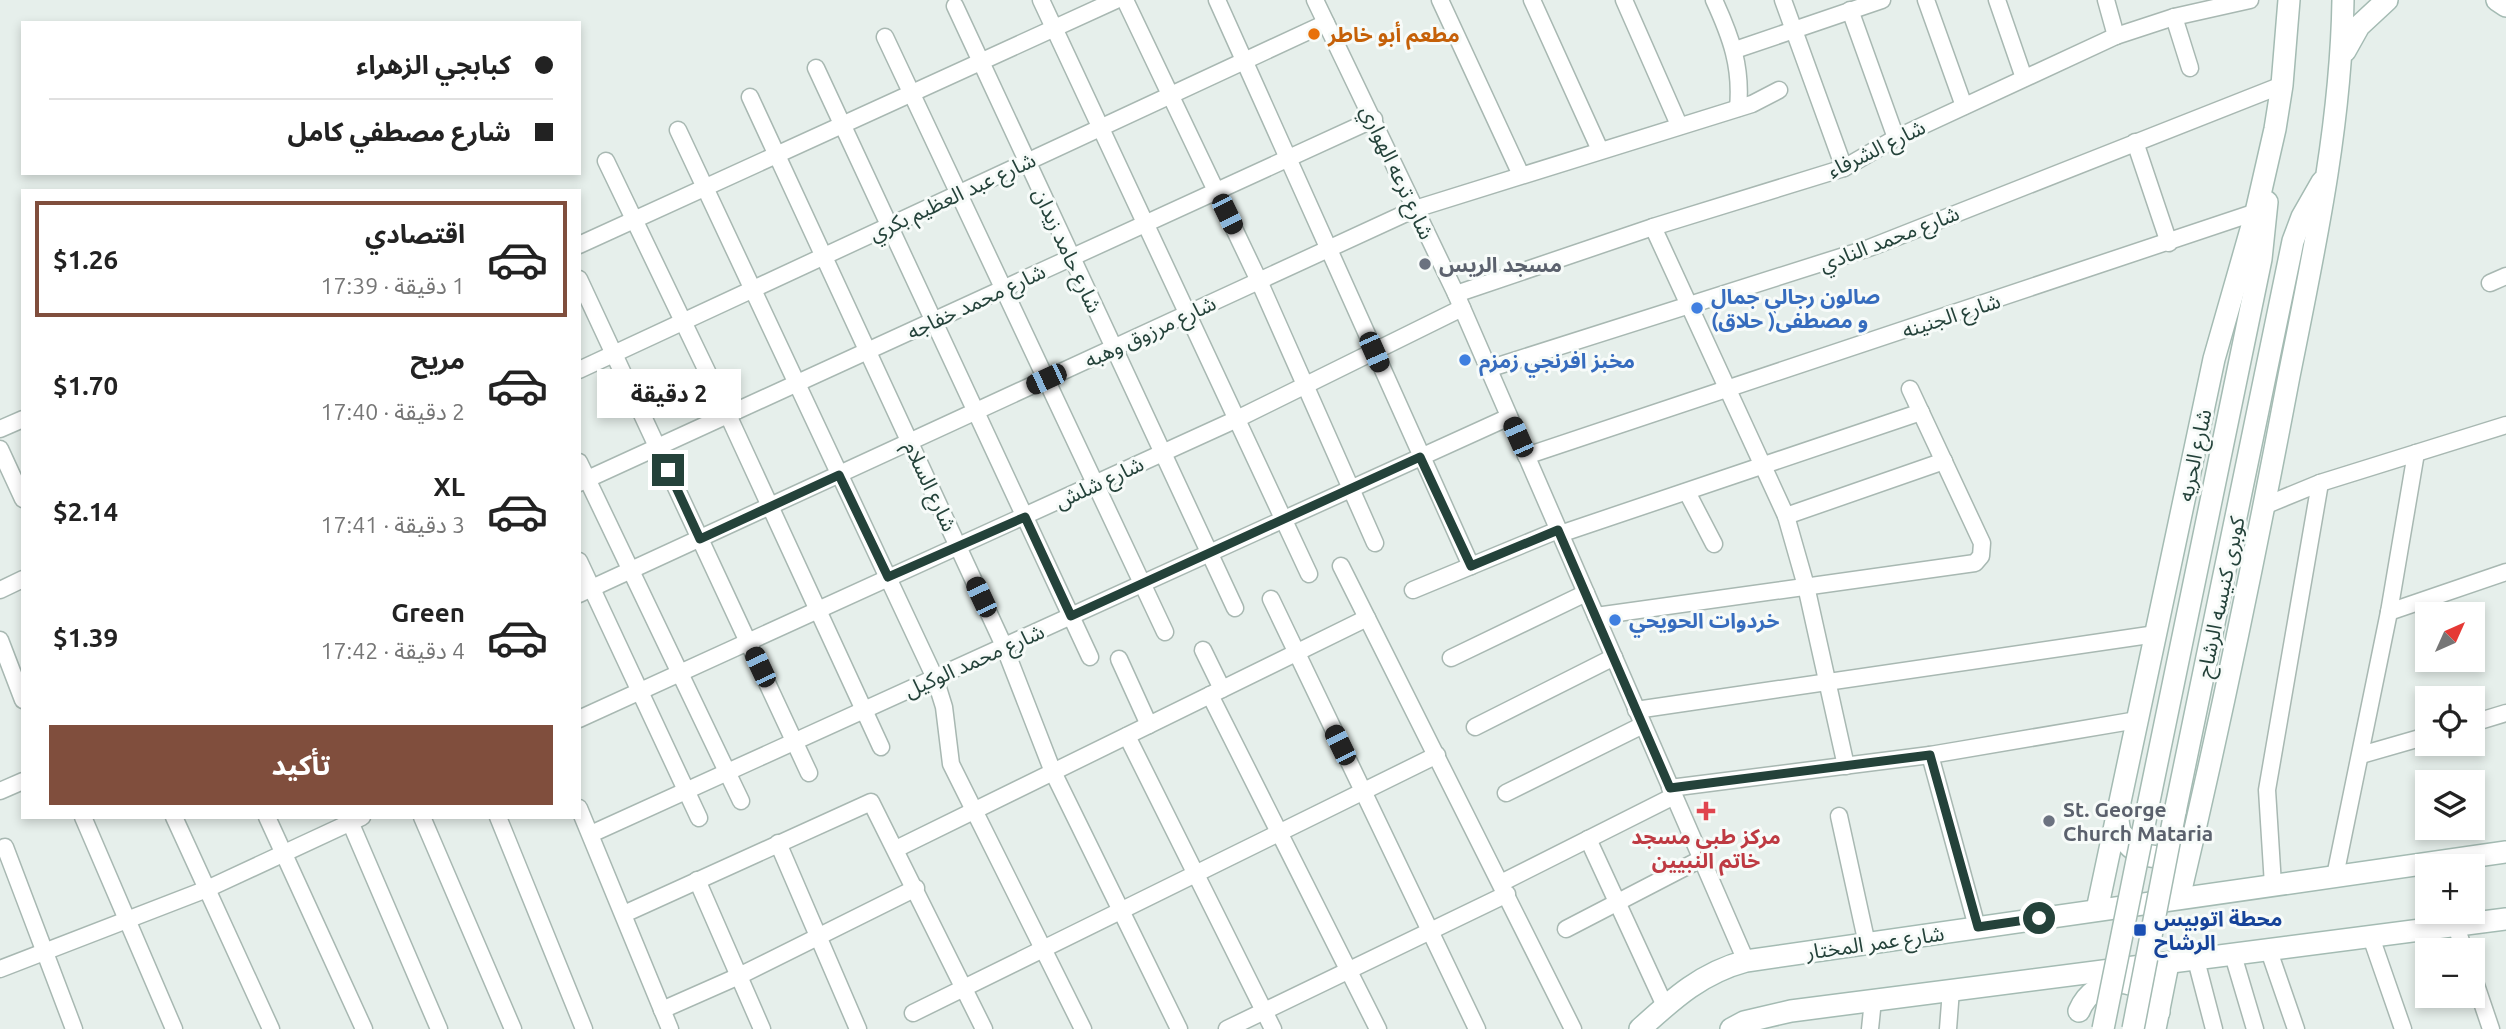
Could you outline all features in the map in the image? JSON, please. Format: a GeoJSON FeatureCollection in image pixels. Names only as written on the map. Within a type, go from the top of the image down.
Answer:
{"type":"FeatureCollection","features":[{"type":"Feature","properties":{"kind":"main road","name":"شارع الحريه"},"geometry":{"type":"LineString","coordinates":[[2097,910],[2214,359],[2265,172],[2282,85],[2289,0]]}},
{"type":"Feature","properties":{"kind":"main road"},"geometry":{"type":"LineString","coordinates":[[2179,898],[2264,506],[2329,173],[2342,56],[2343,0]]}},
{"type":"Feature","properties":{"kind":"main road"},"geometry":{"type":"LineString","coordinates":[[2342,56],[2359,26],[2387,0]]}},
{"type":"Feature","properties":{"kind":"main road"},"geometry":{"type":"LineString","coordinates":[[2497,0],[2506,6]]}},
{"type":"Feature","properties":{"kind":"main road","name":"كوبرى كنيسه الرشاح"},"geometry":{"type":"LineString","coordinates":[[2103,1029],[2266,230],[2265,172]]}},
{"type":"Feature","properties":{"kind":"main road","name":"كوبرى كنيسه الرشاح"},"geometry":{"type":"LineString","coordinates":[[2133,1029],[2293,241],[2314,194],[2329,173]]}},
{"type":"Feature","properties":{"kind":"main road"},"geometry":{"type":"LineString","coordinates":[[2118,812],[2120,833],[2141,855],[2161,858],[2172,855],[2188,844],[2194,835]]}},
{"type":"Feature","properties":{"kind":"main road","name":"شارع عمر المختار"},"geometry":{"type":"LineString","coordinates":[[1640,1029],[1665,1006],[1710,973],[1745,961],[2506,852]]}},
{"type":"Feature","properties":{"kind":"main road"},"geometry":{"type":"LineString","coordinates":[[1731,1029],[1744,1022],[1790,1020],[1873,1000],[2506,919]]}},
{"type":"Feature","properties":{"kind":"main road"},"geometry":{"type":"LineString","coordinates":[[2157,1021],[2168,964]]}},
{"type":"Feature","properties":{"kind":"main road"},"geometry":{"type":"LineString","coordinates":[[2077,1020],[2085,973]]}},
{"type":"Feature","properties":{"kind":"main road"},"geometry":{"type":"LineString","coordinates":[[2077,1020],[2094,989],[2120,981],[2131,983],[2148,994],[2157,1021]]}},
{"type":"Feature","properties":{"kind":"street"},"geometry":{"type":"LineString","coordinates":[[1041,0],[1309,574]]}},
{"type":"Feature","properties":{"kind":"street"},"geometry":{"type":"LineString","coordinates":[[581,244],[1116,0]]}},
{"type":"Feature","properties":{"kind":"street"},"geometry":{"type":"LineString","coordinates":[[1125,0],[1259,281],[1375,543]]}},
{"type":"Feature","properties":{"kind":"street"},"geometry":{"type":"LineString","coordinates":[[1217,0],[1471,566]]}},
{"type":"Feature","properties":{"kind":"street","name":"شارع ترعه الهواري"},"geometry":{"type":"LineString","coordinates":[[1315,0],[1459,301],[1745,961]]}},
{"type":"Feature","properties":{"kind":"street"},"geometry":{"type":"LineString","coordinates":[[1440,0],[1521,175]]}},
{"type":"Feature","properties":{"kind":"street"},"geometry":{"type":"LineString","coordinates":[[1532,0],[1600,150]]}},
{"type":"Feature","properties":{"kind":"street"},"geometry":{"type":"LineString","coordinates":[[1624,0],[1679,125]]}},
{"type":"Feature","properties":{"kind":"street"},"geometry":{"type":"LineString","coordinates":[[1714,0],[1735,50],[1740,78],[1738,108]]}},
{"type":"Feature","properties":{"kind":"street"},"geometry":{"type":"LineString","coordinates":[[1783,0],[1844,168]]}},
{"type":"Feature","properties":{"kind":"street"},"geometry":{"type":"LineString","coordinates":[[1735,50],[1854,6],[1882,0]]}},
{"type":"Feature","properties":{"kind":"street"},"geometry":{"type":"LineString","coordinates":[[1926,0],[1964,106]]}},
{"type":"Feature","properties":{"kind":"street"},"geometry":{"type":"LineString","coordinates":[[1997,0],[2024,78]]}},
{"type":"Feature","properties":{"kind":"street"},"geometry":{"type":"LineString","coordinates":[[2106,0],[2116,36]]}},
{"type":"Feature","properties":{"kind":"street","name":"شارع الشرفاء"},"geometry":{"type":"LineString","coordinates":[[1459,301],[1653,227],[1844,168],[1896,138],[2116,36],[2174,17],[2250,0]]}},
{"type":"Feature","properties":{"kind":"street","name":"شارع حامد زيدان"},"geometry":{"type":"LineString","coordinates":[[955,6],[1235,608]]}},
{"type":"Feature","properties":{"kind":"street"},"geometry":{"type":"LineString","coordinates":[[1854,6],[1896,138]]}},
{"type":"Feature","properties":{"kind":"street"},"geometry":{"type":"LineString","coordinates":[[2174,17],[2190,68]]}},
{"type":"Feature","properties":{"kind":"street","name":"شارع عبد العظيم بكري"},"geometry":{"type":"LineString","coordinates":[[581,369],[1326,23]]}},
{"type":"Feature","properties":{"kind":"street"},"geometry":{"type":"LineString","coordinates":[[885,37],[1165,632]]}},
{"type":"Feature","properties":{"kind":"street"},"geometry":{"type":"LineString","coordinates":[[816,68],[1090,657]]}},
{"type":"Feature","properties":{"kind":"street","name":"شارع محمد النادي"},"geometry":{"type":"LineString","coordinates":[[1488,369],[1869,248],[2282,85]]}},
{"type":"Feature","properties":{"kind":"street","name":"شارع مرزوق وهبه"},"geometry":{"type":"LineString","coordinates":[[586,592],[1415,209],[1738,108],[1779,90]]}},
{"type":"Feature","properties":{"kind":"street","name":"شارع السلام"},"geometry":{"type":"LineString","coordinates":[[750,97],[1004,646],[1053,772],[1179,1029]]}},
{"type":"Feature","properties":{"kind":"street","name":"شارع محمد خفاجه"},"geometry":{"type":"LineString","coordinates":[[583,482],[1374,119]]}},
{"type":"Feature","properties":{"kind":"street"},"geometry":{"type":"LineString","coordinates":[[678,130],[935,678],[944,707],[951,764],[1083,1029]]}},
{"type":"Feature","properties":{"kind":"street"},"geometry":{"type":"LineString","coordinates":[[2135,142],[2169,243]]}},
{"type":"Feature","properties":{"kind":"street"},"geometry":{"type":"LineString","coordinates":[[606,161],[684,321],[881,747]]}},
{"type":"Feature","properties":{"kind":"street","name":"شارع الجنينه"},"geometry":{"type":"LineString","coordinates":[[1526,456],[2256,212]]}},
{"type":"Feature","properties":{"kind":"street"},"geometry":{"type":"LineString","coordinates":[[1653,227],[1786,516],[1806,586],[1846,766]]}},
{"type":"Feature","properties":{"kind":"street"},"geometry":{"type":"LineString","coordinates":[[2490,283],[2506,276]]}},
{"type":"Feature","properties":{"kind":"street"},"geometry":{"type":"LineString","coordinates":[[581,283],[809,773]]}},
{"type":"Feature","properties":{"kind":"street","name":"شارع شلش"},"geometry":{"type":"LineString","coordinates":[[581,718],[1237,419],[1374,352],[1459,301]]}},
{"type":"Feature","properties":{"kind":"street"},"geometry":{"type":"LineString","coordinates":[[1595,616],[1971,565],[1979,560],[1982,543],[1910,389]]}},
{"type":"Feature","properties":{"kind":"street"},"geometry":{"type":"LineString","coordinates":[[1413,590],[1559,532],[1765,466],[1921,411]]}},
{"type":"Feature","properties":{"kind":"street","name":"شارع محمد الوكيل"},"geometry":{"type":"LineString","coordinates":[[591,834],[1509,417]]}},
{"type":"Feature","properties":{"kind":"street"},"geometry":{"type":"LineString","coordinates":[[0,429],[21,420]]}},
{"type":"Feature","properties":{"kind":"street"},"geometry":{"type":"LineString","coordinates":[[2264,506],[2320,483],[2506,425]]}},
{"type":"Feature","properties":{"kind":"street"},"geometry":{"type":"LineString","coordinates":[[0,449],[21,495]]}},
{"type":"Feature","properties":{"kind":"street"},"geometry":{"type":"LineString","coordinates":[[2335,876],[2389,612],[2416,453]]}},
{"type":"Feature","properties":{"kind":"street"},"geometry":{"type":"LineString","coordinates":[[1786,516],[1944,461]]}},
{"type":"Feature","properties":{"kind":"street"},"geometry":{"type":"LineString","coordinates":[[583,482],[631,570],[741,801]]}},
{"type":"Feature","properties":{"kind":"street"},"geometry":{"type":"LineString","coordinates":[[2273,885],[2267,790],[2320,483]]}},
{"type":"Feature","properties":{"kind":"street"},"geometry":{"type":"LineString","coordinates":[[1687,492],[1714,544]]}},
{"type":"Feature","properties":{"kind":"street"},"geometry":{"type":"LineString","coordinates":[[1341,566],[1573,1029]]}},
{"type":"Feature","properties":{"kind":"street"},"geometry":{"type":"LineString","coordinates":[[581,570],[586,592],[640,692],[699,818]]}},
{"type":"Feature","properties":{"kind":"street"},"geometry":{"type":"LineString","coordinates":[[2389,612],[2506,572]]}},
{"type":"Feature","properties":{"kind":"street"},"geometry":{"type":"LineString","coordinates":[[0,590],[21,580]]}},
{"type":"Feature","properties":{"kind":"street"},"geometry":{"type":"LineString","coordinates":[[1451,657],[1586,593]]}},
{"type":"Feature","properties":{"kind":"street"},"geometry":{"type":"LineString","coordinates":[[1270,599],[1477,1029]]}},
{"type":"Feature","properties":{"kind":"street"},"geometry":{"type":"LineString","coordinates":[[896,849],[1367,618]]}},
{"type":"Feature","properties":{"kind":"street"},"geometry":{"type":"LineString","coordinates":[[1636,710],[1829,684],[2156,634]]}},
{"type":"Feature","properties":{"kind":"street"},"geometry":{"type":"LineString","coordinates":[[0,640],[21,695]]}},
{"type":"Feature","properties":{"kind":"street"},"geometry":{"type":"LineString","coordinates":[[1203,650],[1216,692],[1279,832],[1378,1029]]}},
{"type":"Feature","properties":{"kind":"street"},"geometry":{"type":"LineString","coordinates":[[1475,727],[1614,657]]}},
{"type":"Feature","properties":{"kind":"street"},"geometry":{"type":"LineString","coordinates":[[1119,659],[1149,725]]}},
{"type":"Feature","properties":{"kind":"street"},"geometry":{"type":"LineString","coordinates":[[2485,719],[2506,713]]}},
{"type":"Feature","properties":{"kind":"street"},"geometry":{"type":"LineString","coordinates":[[1227,1029],[1431,931],[1672,792],[1930,755],[2137,720]]}},
{"type":"Feature","properties":{"kind":"street"},"geometry":{"type":"LineString","coordinates":[[1506,793],[1643,725]]}},
{"type":"Feature","properties":{"kind":"street"},"geometry":{"type":"LineString","coordinates":[[1126,736],[1273,1029]]}},
{"type":"Feature","properties":{"kind":"street"},"geometry":{"type":"LineString","coordinates":[[2361,755],[2415,739]]}},
{"type":"Feature","properties":{"kind":"street"},"geometry":{"type":"LineString","coordinates":[[913,1013],[1437,755]]}},
{"type":"Feature","properties":{"kind":"street"},"geometry":{"type":"LineString","coordinates":[[1930,755],[1978,927]]}},
{"type":"Feature","properties":{"kind":"street"},"geometry":{"type":"LineString","coordinates":[[0,791],[21,782]]}},
{"type":"Feature","properties":{"kind":"street"},"geometry":{"type":"LineString","coordinates":[[624,914],[872,802],[984,1029]]}},
{"type":"Feature","properties":{"kind":"street"},"geometry":{"type":"LineString","coordinates":[[581,812],[670,1029]]}},
{"type":"Feature","properties":{"kind":"street"},"geometry":{"type":"LineString","coordinates":[[1839,816],[1867,944]]}},
{"type":"Feature","properties":{"kind":"street"},"geometry":{"type":"LineString","coordinates":[[84,819],[174,1029]]}},
{"type":"Feature","properties":{"kind":"street"},"geometry":{"type":"LineString","coordinates":[[175,819],[271,1029]]}},
{"type":"Feature","properties":{"kind":"street"},"geometry":{"type":"LineString","coordinates":[[268,819],[365,1029]]}},
{"type":"Feature","properties":{"kind":"street"},"geometry":{"type":"LineString","coordinates":[[0,970],[207,889],[354,819],[439,1029]]}},
{"type":"Feature","properties":{"kind":"street"},"geometry":{"type":"LineString","coordinates":[[423,819],[513,1029]]}},
{"type":"Feature","properties":{"kind":"street"},"geometry":{"type":"LineString","coordinates":[[499,819],[584,1029]]}},
{"type":"Feature","properties":{"kind":"street"},"geometry":{"type":"LineString","coordinates":[[1588,839],[1665,1006]]}},
{"type":"Feature","properties":{"kind":"street"},"geometry":{"type":"LineString","coordinates":[[778,843],[858,1029]]}},
{"type":"Feature","properties":{"kind":"street"},"geometry":{"type":"LineString","coordinates":[[5,847],[74,1029]]}},
{"type":"Feature","properties":{"kind":"street"},"geometry":{"type":"LineString","coordinates":[[1566,929],[1701,859]]}},
{"type":"Feature","properties":{"kind":"street"},"geometry":{"type":"LineString","coordinates":[[697,880],[762,1029]]}},
{"type":"Feature","properties":{"kind":"street"},"geometry":{"type":"LineString","coordinates":[[662,1010],[739,976],[916,888]]}},
{"type":"Feature","properties":{"kind":"street"},"geometry":{"type":"LineString","coordinates":[[2456,926],[2460,938]]}},
{"type":"Feature","properties":{"kind":"street"},"geometry":{"type":"LineString","coordinates":[[2371,937],[2403,1029]]}},
{"type":"Feature","properties":{"kind":"street"},"geometry":{"type":"LineString","coordinates":[[2269,951],[2296,1029]]}},
{"type":"Feature","properties":{"kind":"street"},"geometry":{"type":"LineString","coordinates":[[2233,956],[2255,1029]]}},
{"type":"Feature","properties":{"kind":"street"},"geometry":{"type":"LineString","coordinates":[[2196,960],[2214,1029]]}},
{"type":"Feature","properties":{"kind":"street"},"geometry":{"type":"LineString","coordinates":[[1948,1029],[1951,990]]}},
{"type":"Feature","properties":{"kind":"street"},"geometry":{"type":"LineString","coordinates":[[1870,1029],[1873,1000]]}},
{"type":"Feature","properties":{"kind":"street"},"geometry":{"type":"LineString","coordinates":[[2484,1008],[2491,1029]]}},
{"type":"Feature","properties":{"kind":"place","name":"مطعم أبو خاطر"},"geometry":{"type":"Point","coordinates":[1314,34]}},
{"type":"Feature","properties":{"kind":"place","name":"مسجد الريس"},"geometry":{"type":"Point","coordinates":[1425,264]}},
{"type":"Feature","properties":{"kind":"place","name":"صالون رجالي جمال و مصطفى( حلاق)"},"geometry":{"type":"Point","coordinates":[1697,308]}},
{"type":"Feature","properties":{"kind":"place","name":"مخبز افرنجي زمزم"},"geometry":{"type":"Point","coordinates":[1465,360]}},
{"type":"Feature","properties":{"kind":"place","name":"خردوات الحويحي"},"geometry":{"type":"Point","coordinates":[1615,620]}},
{"type":"Feature","properties":{"kind":"place","name":"مركز طبي مسجد خاتم النبيين"},"geometry":{"type":"Point","coordinates":[1706,811]}},
{"type":"Feature","properties":{"kind":"place","name":"St. George Church Mataria"},"geometry":{"type":"Point","coordinates":[2049,821]}},
{"type":"Feature","properties":{"kind":"place","name":"محطة اتوبيس الرشاح"},"geometry":{"type":"Point","coordinates":[2140,930]}},
{"type":"Feature","properties":{"kind":"route"},"geometry":{"type":"LineString","coordinates":[[668,470],[700,539],[839,475],[888,577],[1025,517],[1071,616],[1420,457],[1471,566],[1558,530],[1670,788],[1930,755],[1978,927],[2039,918]]}}]}
